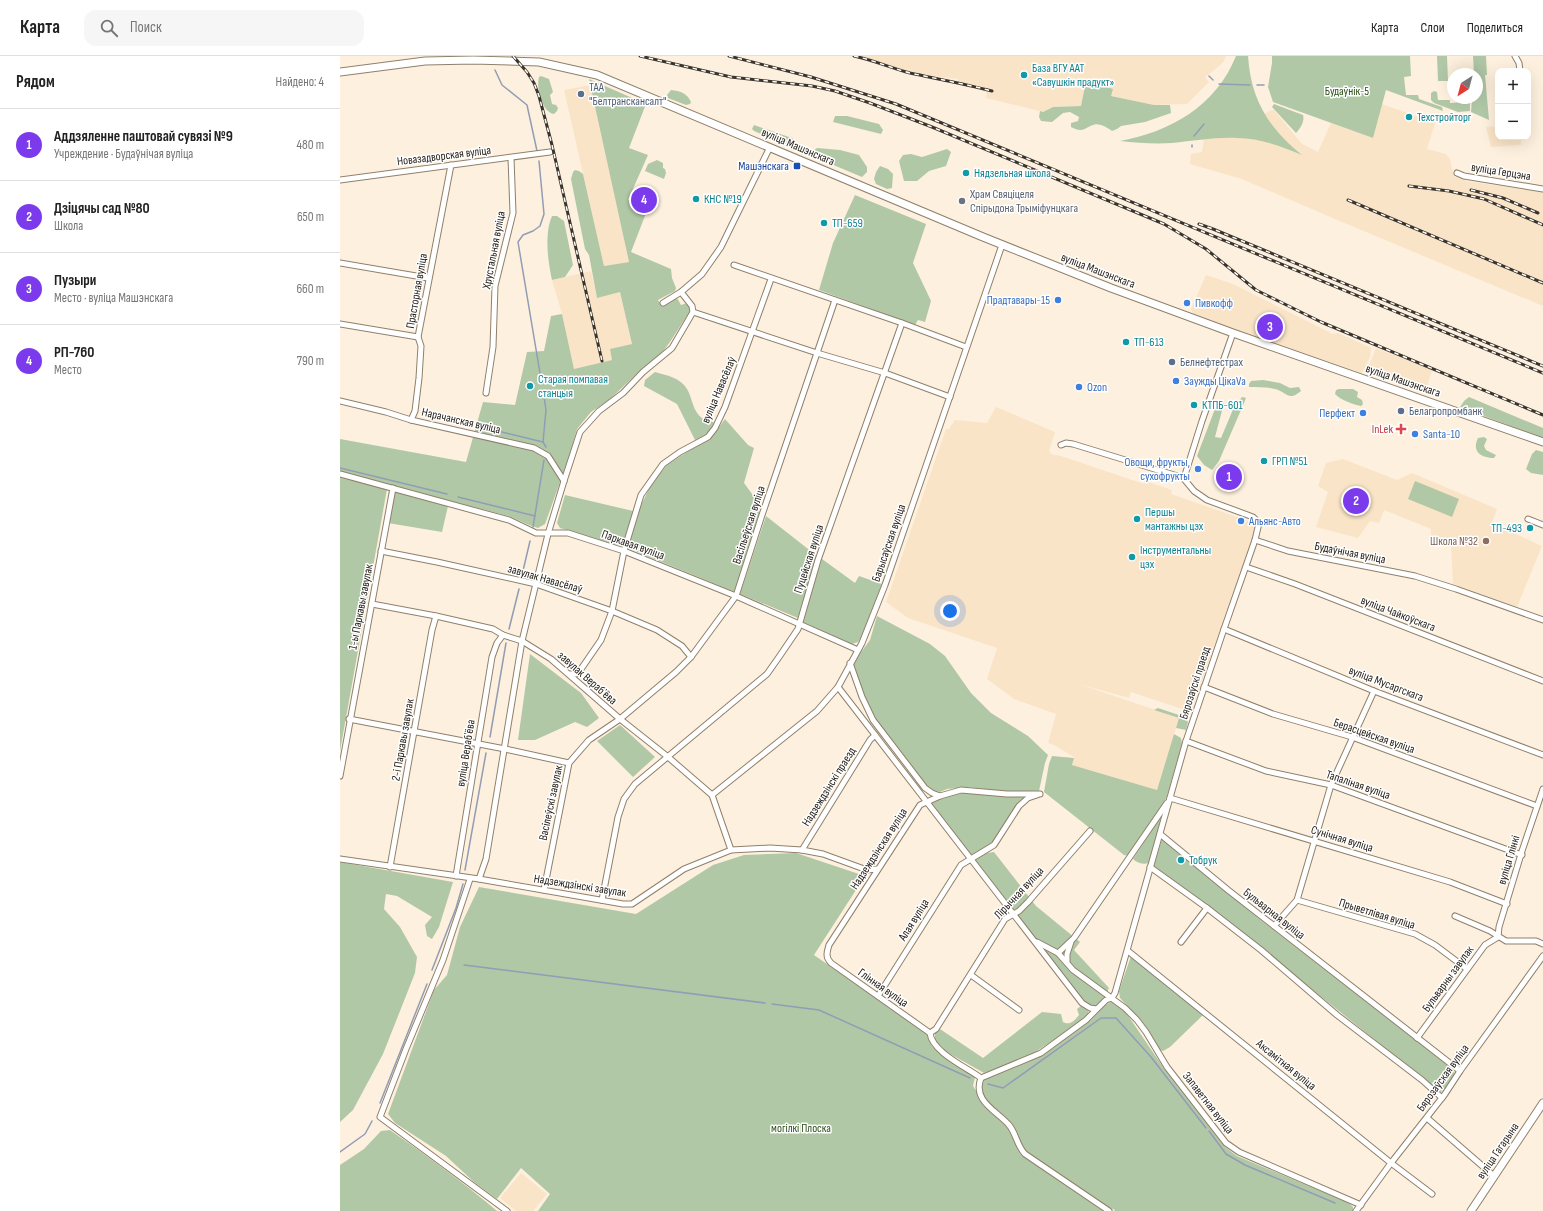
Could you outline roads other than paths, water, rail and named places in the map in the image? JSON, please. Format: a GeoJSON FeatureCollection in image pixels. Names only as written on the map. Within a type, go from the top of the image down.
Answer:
{"type":"FeatureCollection","features":[{"type":"Feature","properties":{"kind":"main road","name":"вуліца Машэнскага"},"geometry":{"type":"LineString","coordinates":[[340,72],[441,60],[539,62],[597,75],[1002,245],[1111,288],[1233,333],[1543,442]]}},
{"type":"Feature","properties":{"kind":"main road","name":"вуліца Гагарына"},"geometry":{"type":"LineString","coordinates":[[1471,1211],[1543,1103]]}},
{"type":"Feature","properties":{"kind":"street"},"geometry":{"type":"LineString","coordinates":[[1515,56],[1519,63],[1520,68]]}},
{"type":"Feature","properties":{"kind":"street"},"geometry":{"type":"LineString","coordinates":[[663,303],[681,292],[702,274],[721,247],[770,148]]}},
{"type":"Feature","properties":{"kind":"street","name":"Новазадворская вуліца"},"geometry":{"type":"LineString","coordinates":[[340,180],[550,152]]}},
{"type":"Feature","properties":{"kind":"street","name":"Хрустальная вуліца"},"geometry":{"type":"LineString","coordinates":[[486,393],[493,347],[495,286],[513,213],[511,158]]}},
{"type":"Feature","properties":{"kind":"street","name":"Прасторная вуліца"},"geometry":{"type":"LineString","coordinates":[[411,420],[415,411],[419,378],[421,346],[418,337],[428,278],[451,165]]}},
{"type":"Feature","properties":{"kind":"street","name":"вуліца Герцэна"},"geometry":{"type":"LineString","coordinates":[[1457,173],[1464,176],[1543,189]]}},
{"type":"Feature","properties":{"kind":"street","name":"Барысаўская вуліца"},"geometry":{"type":"LineString","coordinates":[[712,796],[817,711],[838,687],[862,643],[883,591],[1002,245]]}},
{"type":"Feature","properties":{"kind":"street"},"geometry":{"type":"LineString","coordinates":[[340,263],[428,278]]}},
{"type":"Feature","properties":{"kind":"street"},"geometry":{"type":"LineString","coordinates":[[734,265],[902,323],[966,347]]}},
{"type":"Feature","properties":{"kind":"street","name":"вуліца Навасёлаў"},"geometry":{"type":"LineString","coordinates":[[569,674],[576,674],[583,668],[601,640],[612,611],[624,551],[641,495],[650,480],[663,464],[680,452],[708,437],[715,428],[725,407],[771,279]]}},
{"type":"Feature","properties":{"kind":"street"},"geometry":{"type":"LineString","coordinates":[[479,880],[486,859],[522,640],[548,534],[580,432],[599,411],[623,393],[643,372],[672,348],[693,312],[692,306],[681,292]]}},
{"type":"Feature","properties":{"kind":"street","name":"Васільеўская вуліца"},"geometry":{"type":"LineString","coordinates":[[620,719],[676,672],[691,657],[736,596],[836,300]]}},
{"type":"Feature","properties":{"kind":"street"},"geometry":{"type":"LineString","coordinates":[[693,312],[817,353],[885,373],[950,397]]}},
{"type":"Feature","properties":{"kind":"street","name":"Пуцейская вуліца"},"geometry":{"type":"LineString","coordinates":[[602,900],[618,817],[624,799],[635,784],[767,674],[798,629],[818,560],[902,323]]}},
{"type":"Feature","properties":{"kind":"street"},"geometry":{"type":"LineString","coordinates":[[340,324],[418,337]]}},
{"type":"Feature","properties":{"kind":"street"},"geometry":{"type":"LineString","coordinates":[[1184,478],[1233,333]]}},
{"type":"Feature","properties":{"kind":"street","name":"Нарачанская вуліца"},"geometry":{"type":"LineString","coordinates":[[340,400],[411,420],[534,448],[548,456],[564,481]]}},
{"type":"Feature","properties":{"kind":"street"},"geometry":{"type":"LineString","coordinates":[[1061,445],[1066,443],[1073,444],[1184,478],[1194,491],[1207,500],[1253,517],[1257,520],[1259,523],[1255,540]]}},
{"type":"Feature","properties":{"kind":"street","name":"Паркавая вуліца"},"geometry":{"type":"LineString","coordinates":[[340,474],[509,520],[536,532],[548,534],[568,533],[624,551],[736,596],[858,650]]}},
{"type":"Feature","properties":{"kind":"street","name":"1-ы Паркавы завулак"},"geometry":{"type":"LineString","coordinates":[[340,776],[349,719],[393,488]]}},
{"type":"Feature","properties":{"kind":"street"},"geometry":{"type":"LineString","coordinates":[[1528,519],[1543,525]]}},
{"type":"Feature","properties":{"kind":"street","name":"Бярозаўскі праезд"},"geometry":{"type":"LineString","coordinates":[[1160,834],[1186,741],[1255,540]]}},
{"type":"Feature","properties":{"kind":"street","name":"Будаўнічая вуліца"},"geometry":{"type":"LineString","coordinates":[[1255,540],[1288,550],[1415,576],[1543,620]]}},
{"type":"Feature","properties":{"kind":"street","name":"завулак Навасёлаў"},"geometry":{"type":"LineString","coordinates":[[381,551],[536,584],[612,611],[657,630],[682,646],[691,657]]}},
{"type":"Feature","properties":{"kind":"street","name":"вуліца Чайкоўскага"},"geometry":{"type":"LineString","coordinates":[[1246,567],[1295,584],[1543,681]]}},
{"type":"Feature","properties":{"kind":"street","name":"завулак Верабʼёва"},"geometry":{"type":"LineString","coordinates":[[372,604],[493,629],[503,635],[522,640],[551,659],[712,796],[731,850]]}},
{"type":"Feature","properties":{"kind":"street","name":"2-і Паркавы завулак"},"geometry":{"type":"LineString","coordinates":[[390,867],[432,630],[436,616]]}},
{"type":"Feature","properties":{"kind":"street","name":"вуліца Мусаргскага"},"geometry":{"type":"LineString","coordinates":[[1224,629],[1374,691],[1543,755]]}},
{"type":"Feature","properties":{"kind":"street","name":"вуліца Верабʼёва"},"geometry":{"type":"LineString","coordinates":[[456,876],[492,657],[497,643],[503,635]]}},
{"type":"Feature","properties":{"kind":"street"},"geometry":{"type":"LineString","coordinates":[[850,663],[862,697],[873,720],[925,788],[940,796]]}},
{"type":"Feature","properties":{"kind":"street"},"geometry":{"type":"LineString","coordinates":[[838,687],[1082,1003],[1090,1008],[1096,1009]]}},
{"type":"Feature","properties":{"kind":"street","name":"Берасцейская вуліца"},"geometry":{"type":"LineString","coordinates":[[1204,687],[1273,714],[1352,737],[1537,806]]}},
{"type":"Feature","properties":{"kind":"street"},"geometry":{"type":"LineString","coordinates":[[1274,926],[1297,900],[1331,784],[1374,691]]}},
{"type":"Feature","properties":{"kind":"street"},"geometry":{"type":"LineString","coordinates":[[349,719],[569,763]]}},
{"type":"Feature","properties":{"kind":"street","name":"Васілеўскі завулак"},"geometry":{"type":"LineString","coordinates":[[544,890],[569,763],[589,740],[620,719]]}},
{"type":"Feature","properties":{"kind":"street","name":"Надзеждзінскі праезд"},"geometry":{"type":"LineString","coordinates":[[802,850],[870,740],[875,735]]}},
{"type":"Feature","properties":{"kind":"street","name":"Тапаліная вуліца"},"geometry":{"type":"LineString","coordinates":[[1186,741],[1266,770],[1331,784],[1522,855]]}},
{"type":"Feature","properties":{"kind":"street","name":"вуліца Глінкі"},"geometry":{"type":"LineString","coordinates":[[1498,937],[1499,927],[1543,789]]}},
{"type":"Feature","properties":{"kind":"street","name":"Алая вуліца"},"geometry":{"type":"LineString","coordinates":[[878,996],[961,865],[994,845],[1019,806],[1028,798],[1040,794],[1007,794],[962,790],[940,796]]}},
{"type":"Feature","properties":{"kind":"street"},"geometry":{"type":"LineString","coordinates":[[927,801],[940,796]]}},
{"type":"Feature","properties":{"kind":"street"},"geometry":{"type":"LineString","coordinates":[[1058,953],[1084,927],[1170,798]]}},
{"type":"Feature","properties":{"kind":"street","name":"Сунічная вуліца"},"geometry":{"type":"LineString","coordinates":[[1170,798],[1450,882],[1506,904]]}},
{"type":"Feature","properties":{"kind":"street","name":"Надзеждзінская вуліца"},"geometry":{"type":"LineString","coordinates":[[827,957],[827,951],[830,944],[877,869],[915,811],[920,805],[927,801]]}},
{"type":"Feature","properties":{"kind":"street","name":"Лірычная вуліца"},"geometry":{"type":"LineString","coordinates":[[930,1033],[936,1029],[1005,919],[1014,914],[1028,902],[1090,831]]}},
{"type":"Feature","properties":{"kind":"street"},"geometry":{"type":"LineString","coordinates":[[981,1078],[1041,1053],[1086,1020],[1106,1000],[1112,998],[1116,993],[1160,834]]}},
{"type":"Feature","properties":{"kind":"street","name":"Бульварная вуліца"},"geometry":{"type":"LineString","coordinates":[[1160,834],[1274,926],[1460,1071]]}},
{"type":"Feature","properties":{"kind":"street","name":"Надзеждзінскі завулак"},"geometry":{"type":"LineString","coordinates":[[456,876],[632,904],[684,869],[731,850],[770,848],[802,850],[823,854],[867,870],[877,869]]}},
{"type":"Feature","properties":{"kind":"street"},"geometry":{"type":"LineString","coordinates":[[340,860],[456,876]]}},
{"type":"Feature","properties":{"kind":"street"},"geometry":{"type":"LineString","coordinates":[[1150,867],[1207,908],[1261,950],[1337,1015],[1422,1080],[1442,1098]]}},
{"type":"Feature","properties":{"kind":"street"},"geometry":{"type":"LineString","coordinates":[[867,870],[871,880]]}},
{"type":"Feature","properties":{"kind":"street"},"geometry":{"type":"LineString","coordinates":[[470,879],[441,967],[406,1049],[380,1117],[507,1211]]}},
{"type":"Feature","properties":{"kind":"street","name":"Прыветлівая вуліца"},"geometry":{"type":"LineString","coordinates":[[1297,900],[1415,934],[1435,945],[1467,969]]}},
{"type":"Feature","properties":{"kind":"street"},"geometry":{"type":"LineString","coordinates":[[1180,942],[1207,908]]}},
{"type":"Feature","properties":{"kind":"street"},"geometry":{"type":"LineString","coordinates":[[1455,916],[1490,931],[1498,937],[1510,942],[1536,941],[1543,944]]}},
{"type":"Feature","properties":{"kind":"street","name":"Бульварны завулак"},"geometry":{"type":"LineString","coordinates":[[1417,1038],[1485,945],[1498,937]]}},
{"type":"Feature","properties":{"kind":"street"},"geometry":{"type":"LineString","coordinates":[[1067,962],[1067,954],[1071,941]]}},
{"type":"Feature","properties":{"kind":"street","name":"Запаветная вуліца"},"geometry":{"type":"LineString","coordinates":[[1036,942],[1058,953],[1073,970],[1125,1008],[1137,1020],[1167,1067],[1226,1143],[1239,1152],[1361,1205]]}},
{"type":"Feature","properties":{"kind":"street","name":"Аксамітная вуліца"},"geometry":{"type":"LineString","coordinates":[[1128,951],[1391,1163],[1432,1194]]}},
{"type":"Feature","properties":{"kind":"street","name":"Бярозаўская вуліца"},"geometry":{"type":"LineString","coordinates":[[1356,1211],[1391,1163],[1442,1098],[1543,956]]}},
{"type":"Feature","properties":{"kind":"street","name":"Глінная вуліца"},"geometry":{"type":"LineString","coordinates":[[827,957],[831,963],[930,1033]]}},
{"type":"Feature","properties":{"kind":"street"},"geometry":{"type":"LineString","coordinates":[[971,975],[1019,1010]]}},
{"type":"Feature","properties":{"kind":"street"},"geometry":{"type":"LineString","coordinates":[[930,1033],[934,1045],[944,1054],[981,1078]]}},
{"type":"Feature","properties":{"kind":"street"},"geometry":{"type":"LineString","coordinates":[[981,1078],[978,1089],[983,1099],[990,1108],[1009,1126],[1020,1149],[1025,1154],[1109,1211]]}},
{"type":"Feature","properties":{"kind":"street"},"geometry":{"type":"LineString","coordinates":[[1427,1118],[1494,1176]]}},
{"type":"Feature","properties":{"kind":"waterway"},"geometry":{"type":"LineString","coordinates":[[495,70],[502,85],[527,105],[537,151]]}},
{"type":"Feature","properties":{"kind":"waterway"},"geometry":{"type":"LineString","coordinates":[[1209,76],[1213,80]]}},
{"type":"Feature","properties":{"kind":"waterway"},"geometry":{"type":"LineString","coordinates":[[1219,84],[1250,85]]}},
{"type":"Feature","properties":{"kind":"waterway"},"geometry":{"type":"LineString","coordinates":[[1257,85],[1264,85]]}},
{"type":"Feature","properties":{"kind":"waterway"},"geometry":{"type":"LineString","coordinates":[[1194,136],[1204,124]]}},
{"type":"Feature","properties":{"kind":"waterway"},"geometry":{"type":"LineString","coordinates":[[539,161],[544,214],[540,226],[523,235],[518,242],[541,379]]}},
{"type":"Feature","properties":{"kind":"waterway"},"geometry":{"type":"LineString","coordinates":[[543,390],[546,410],[543,442],[546,447]]}},
{"type":"Feature","properties":{"kind":"waterway"},"geometry":{"type":"LineString","coordinates":[[489,429],[543,442]]}},
{"type":"Feature","properties":{"kind":"waterway"},"geometry":{"type":"LineString","coordinates":[[533,527],[544,460]]}},
{"type":"Feature","properties":{"kind":"waterway"},"geometry":{"type":"LineString","coordinates":[[340,468],[447,494]]}},
{"type":"Feature","properties":{"kind":"waterway"},"geometry":{"type":"LineString","coordinates":[[458,497],[535,516]]}},
{"type":"Feature","properties":{"kind":"waterway"},"geometry":{"type":"LineString","coordinates":[[522,575],[530,541]]}},
{"type":"Feature","properties":{"kind":"waterway"},"geometry":{"type":"LineString","coordinates":[[509,629],[519,589]]}},
{"type":"Feature","properties":{"kind":"waterway"},"geometry":{"type":"LineString","coordinates":[[490,737],[506,643]]}},
{"type":"Feature","properties":{"kind":"waterway"},"geometry":{"type":"LineString","coordinates":[[465,870],[486,753]]}},
{"type":"Feature","properties":{"kind":"waterway"},"geometry":{"type":"LineString","coordinates":[[432,970],[456,908],[463,884]]}},
{"type":"Feature","properties":{"kind":"waterway"},"geometry":{"type":"LineString","coordinates":[[464,965],[765,1003]]}},
{"type":"Feature","properties":{"kind":"waterway"},"geometry":{"type":"LineString","coordinates":[[380,1103],[427,984]]}},
{"type":"Feature","properties":{"kind":"waterway"},"geometry":{"type":"LineString","coordinates":[[772,1004],[819,1010],[970,1078]]}},
{"type":"Feature","properties":{"kind":"waterway"},"geometry":{"type":"LineString","coordinates":[[988,1084],[1003,1088],[1101,1018],[1116,1018],[1151,1057],[1206,1128]]}},
{"type":"Feature","properties":{"kind":"waterway"},"geometry":{"type":"LineString","coordinates":[[340,1152],[365,1134],[372,1121]]}},
{"type":"Feature","properties":{"kind":"waterway"},"geometry":{"type":"LineString","coordinates":[[1209,1131],[1226,1154],[1245,1165],[1335,1203]]}},
{"type":"Feature","properties":{"kind":"railway"},"geometry":{"type":"LineString","coordinates":[[513,56],[527,72],[534,83],[539,96],[552,145],[602,361]]}},
{"type":"Feature","properties":{"kind":"railway"},"geometry":{"type":"LineString","coordinates":[[640,56],[731,77],[812,86],[835,91],[932,127],[1164,224],[1206,249],[1256,290],[1321,322],[1543,415]]}},
{"type":"Feature","properties":{"kind":"railway"},"geometry":{"type":"LineString","coordinates":[[729,56],[811,77],[896,104],[1543,373]]}},
{"type":"Feature","properties":{"kind":"railway"},"geometry":{"type":"LineString","coordinates":[[854,56],[910,73],[992,91]]}},
{"type":"Feature","properties":{"kind":"railway"},"geometry":{"type":"LineString","coordinates":[[1409,186],[1449,191],[1484,199],[1543,225]]}},
{"type":"Feature","properties":{"kind":"railway"},"geometry":{"type":"LineString","coordinates":[[1471,190],[1503,198],[1538,213]]}},
{"type":"Feature","properties":{"kind":"railway"},"geometry":{"type":"LineString","coordinates":[[1348,200],[1543,283]]}},
{"type":"Feature","properties":{"kind":"railway"},"geometry":{"type":"LineString","coordinates":[[1199,224],[1543,366]]}},
{"type":"Feature","properties":{"kind":"place","name":"База ВГУ ААТ «Савушкін прадукт»"},"geometry":{"type":"Point","coordinates":[1024,75]}},
{"type":"Feature","properties":{"kind":"place","name":"ТАА \"Белтранскансалт\""},"geometry":{"type":"Point","coordinates":[581,94]}},
{"type":"Feature","properties":{"kind":"place","name":"Техстройторг"},"geometry":{"type":"Point","coordinates":[1409,117]}},
{"type":"Feature","properties":{"kind":"place","name":"Машэнскага"},"geometry":{"type":"Point","coordinates":[797,166]}},
{"type":"Feature","properties":{"kind":"place","name":"Нядзельная школа"},"geometry":{"type":"Point","coordinates":[966,173]}},
{"type":"Feature","properties":{"kind":"place","name":"КНС №19"},"geometry":{"type":"Point","coordinates":[696,199]}},
{"type":"Feature","properties":{"kind":"place","name":"РП-760"},"geometry":{"type":"Point","coordinates":[644,200]}},
{"type":"Feature","properties":{"kind":"place","name":"Храм Свяціцеля Спірыдона Трыміфунцкага"},"geometry":{"type":"Point","coordinates":[962,201]}},
{"type":"Feature","properties":{"kind":"place","name":"ТП-659"},"geometry":{"type":"Point","coordinates":[824,223]}},
{"type":"Feature","properties":{"kind":"place","name":"Прадтавары-15"},"geometry":{"type":"Point","coordinates":[1058,300]}},
{"type":"Feature","properties":{"kind":"place","name":"Пивкофф"},"geometry":{"type":"Point","coordinates":[1187,303]}},
{"type":"Feature","properties":{"kind":"place","name":"Пузыри"},"geometry":{"type":"Point","coordinates":[1270,327]}},
{"type":"Feature","properties":{"kind":"place","name":"ТП-613"},"geometry":{"type":"Point","coordinates":[1126,342]}},
{"type":"Feature","properties":{"kind":"place","name":"Белнефтестрах"},"geometry":{"type":"Point","coordinates":[1172,362]}},
{"type":"Feature","properties":{"kind":"place","name":"Заужды ЦікаVа"},"geometry":{"type":"Point","coordinates":[1176,381]}},
{"type":"Feature","properties":{"kind":"place","name":"Старая помпавая станцыя"},"geometry":{"type":"Point","coordinates":[530,386]}},
{"type":"Feature","properties":{"kind":"place","name":"Ozon"},"geometry":{"type":"Point","coordinates":[1079,387]}},
{"type":"Feature","properties":{"kind":"place","name":"КТПБ-601"},"geometry":{"type":"Point","coordinates":[1194,405]}},
{"type":"Feature","properties":{"kind":"place","name":"Белагропромбанк"},"geometry":{"type":"Point","coordinates":[1401,411]}},
{"type":"Feature","properties":{"kind":"place","name":"Перфект"},"geometry":{"type":"Point","coordinates":[1363,413]}},
{"type":"Feature","properties":{"kind":"place","name":"InLek"},"geometry":{"type":"Point","coordinates":[1401,429]}},
{"type":"Feature","properties":{"kind":"place","name":"Santa-10"},"geometry":{"type":"Point","coordinates":[1415,434]}},
{"type":"Feature","properties":{"kind":"place","name":"ГРП №51"},"geometry":{"type":"Point","coordinates":[1264,461]}},
{"type":"Feature","properties":{"kind":"place","name":"Овощи, фрукты, сухофрукты"},"geometry":{"type":"Point","coordinates":[1198,469]}},
{"type":"Feature","properties":{"kind":"place","name":"Аддзяленне паштовай сувязі №9"},"geometry":{"type":"Point","coordinates":[1229,477]}},
{"type":"Feature","properties":{"kind":"place","name":"Дзіцячы сад №80"},"geometry":{"type":"Point","coordinates":[1356,501]}},
{"type":"Feature","properties":{"kind":"place","name":"Першы мантажны цэх"},"geometry":{"type":"Point","coordinates":[1137,519]}},
{"type":"Feature","properties":{"kind":"place","name":"Альянс-Авто"},"geometry":{"type":"Point","coordinates":[1241,521]}},
{"type":"Feature","properties":{"kind":"place","name":"ТП-493"},"geometry":{"type":"Point","coordinates":[1530,528]}},
{"type":"Feature","properties":{"kind":"place","name":"Школа №32"},"geometry":{"type":"Point","coordinates":[1486,541]}},
{"type":"Feature","properties":{"kind":"place","name":"Інструментальны цэх"},"geometry":{"type":"Point","coordinates":[1132,557]}},
{"type":"Feature","properties":{"kind":"place","name":"Тобрук"},"geometry":{"type":"Point","coordinates":[1181,860]}},
{"type":"Feature","properties":{"kind":"park label","name":"Будаўнік-5"},"geometry":{"type":"Point","coordinates":[1347,91]}},
{"type":"Feature","properties":{"kind":"park label","name":"могілкі Плоска"},"geometry":{"type":"Point","coordinates":[801,1128]}}]}
